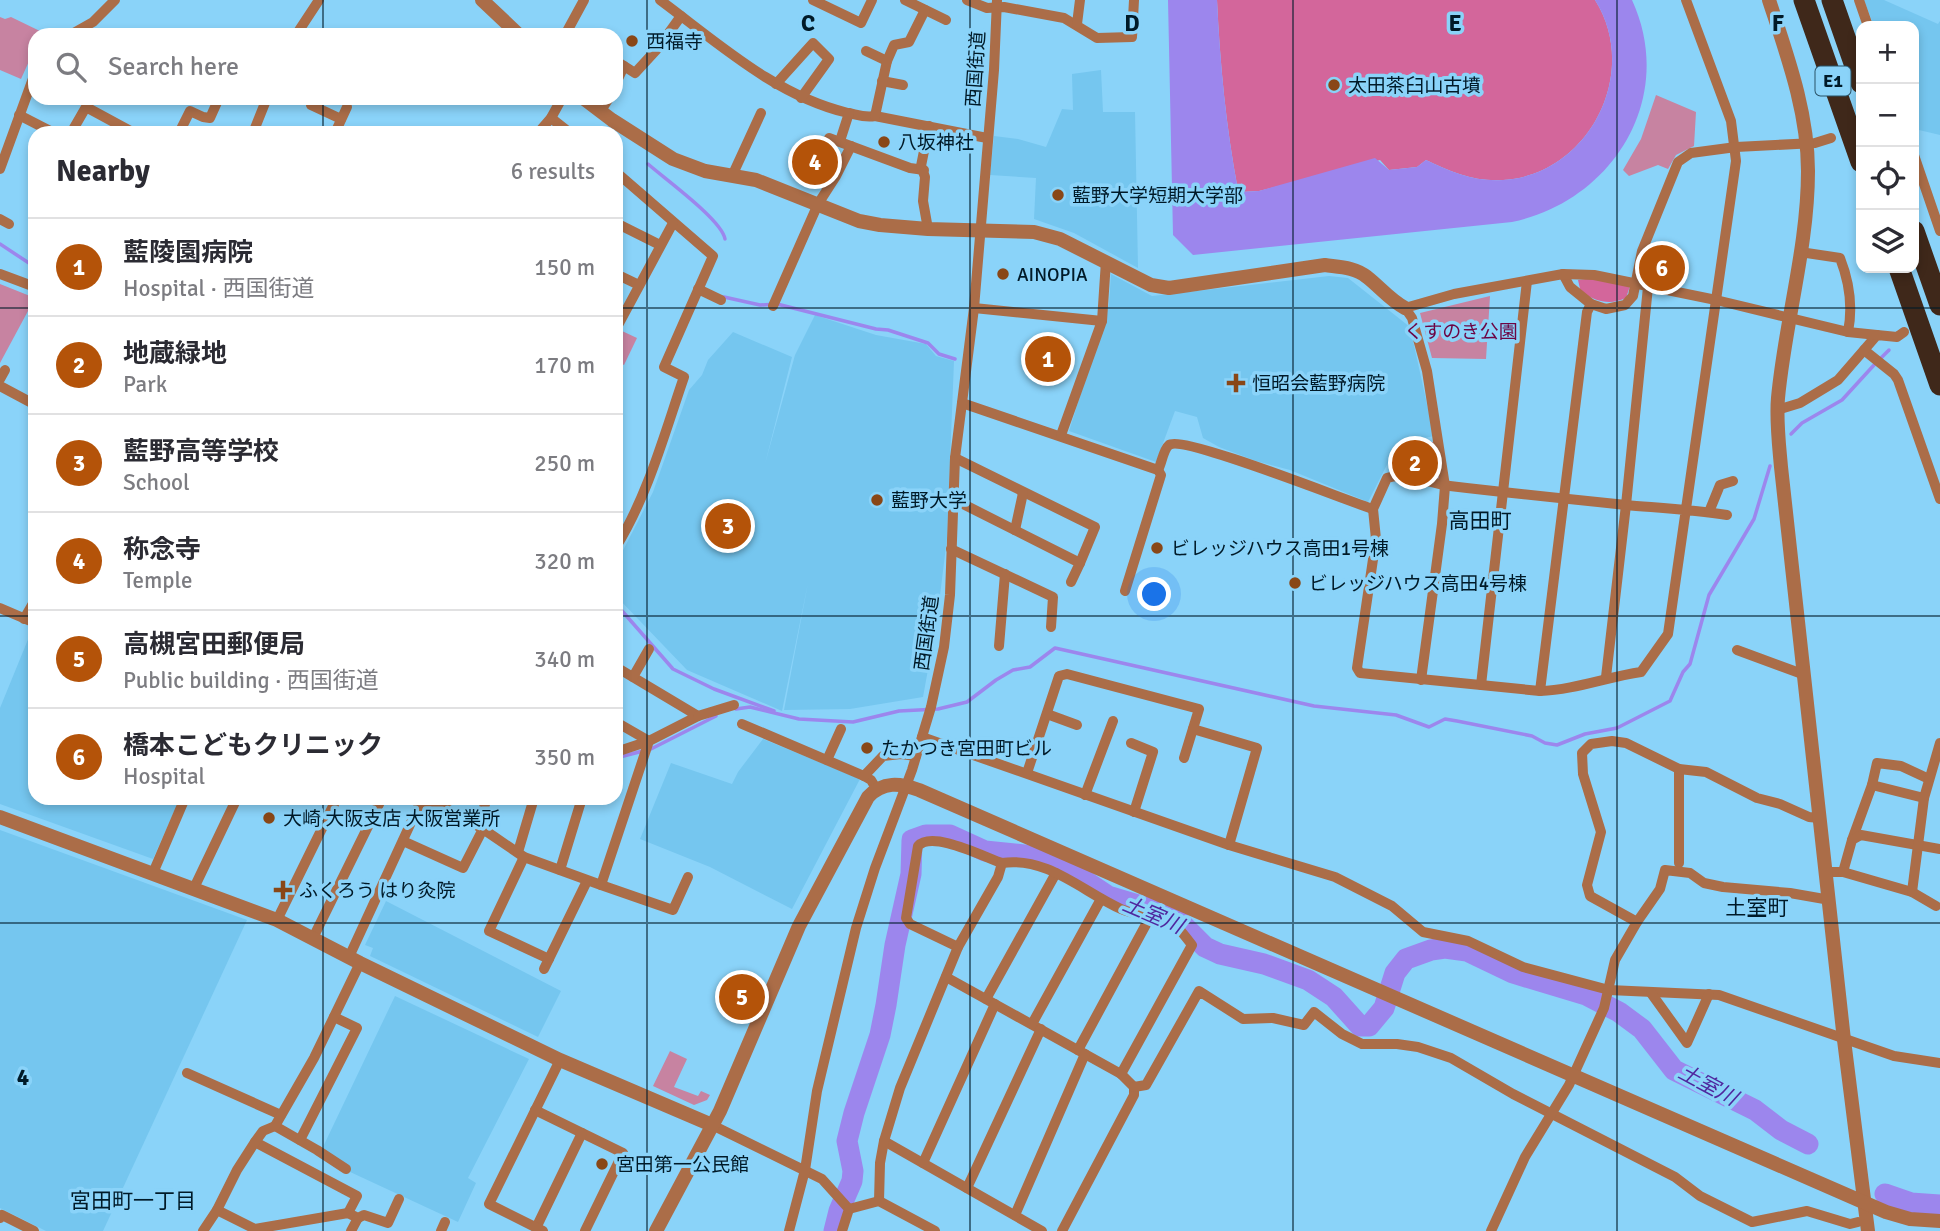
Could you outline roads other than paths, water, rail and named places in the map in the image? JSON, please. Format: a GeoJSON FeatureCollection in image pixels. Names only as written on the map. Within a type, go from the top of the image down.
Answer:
{"type":"FeatureCollection","features":[{"type":"Feature","properties":{"kind":"highway","name":"E1"},"geometry":{"type":"LineString","coordinates":[[1804,0],[1856,148]]}},
{"type":"Feature","properties":{"kind":"highway","name":"E1"},"geometry":{"type":"LineString","coordinates":[[1832,0],[1856,69]]}},
{"type":"Feature","properties":{"kind":"highway"},"geometry":{"type":"LineString","coordinates":[[1919,245],[1940,305]]}},
{"type":"Feature","properties":{"kind":"highway"},"geometry":{"type":"LineString","coordinates":[[1901,273],[1940,385]]}},
{"type":"Feature","properties":{"kind":"street"},"geometry":{"type":"LineString","coordinates":[[82,28],[93,22],[115,0]]}},
{"type":"Feature","properties":{"kind":"street"},"geometry":{"type":"LineString","coordinates":[[301,28],[319,0]]}},
{"type":"Feature","properties":{"kind":"street"},"geometry":{"type":"LineString","coordinates":[[482,0],[512,28]]}},
{"type":"Feature","properties":{"kind":"street"},"geometry":{"type":"LineString","coordinates":[[571,28],[584,0]]}},
{"type":"Feature","properties":{"kind":"street"},"geometry":{"type":"LineString","coordinates":[[660,0],[776,84],[801,98],[868,118],[875,116],[929,125],[987,138]]}},
{"type":"Feature","properties":{"kind":"street"},"geometry":{"type":"LineString","coordinates":[[813,0],[861,23],[872,0]]}},
{"type":"Feature","properties":{"kind":"street"},"geometry":{"type":"LineString","coordinates":[[905,0],[946,20]]}},
{"type":"Feature","properties":{"kind":"street"},"geometry":{"type":"LineString","coordinates":[[967,0],[987,8],[997,4],[1064,18],[1097,38],[1132,37],[1134,0]]}},
{"type":"Feature","properties":{"kind":"street"},"geometry":{"type":"LineString","coordinates":[[1077,24],[1080,0]]}},
{"type":"Feature","properties":{"kind":"street"},"geometry":{"type":"LineString","coordinates":[[1686,0],[1731,121],[1736,161],[1687,510],[1668,634],[1641,672],[1606,677],[1557,690],[1541,691],[1421,680],[1360,673],[1357,668],[1376,539],[1373,509],[1387,478],[1396,475],[1445,486],[1626,505],[1687,510],[1709,512],[1727,515]]}},
{"type":"Feature","properties":{"kind":"street"},"geometry":{"type":"LineString","coordinates":[[1134,1087],[1146,1086],[1199,991],[1243,1019],[1273,1018],[1304,1025],[1314,1012],[1342,1034],[1362,1044],[1397,1044],[1437,1052],[1675,1177],[1700,1196],[1752,1222],[1807,1211],[1863,1227],[1865,1203],[1819,818],[1777,410],[1800,252],[1807,184],[1806,142],[1798,96],[1769,0]]}},
{"type":"Feature","properties":{"kind":"street"},"geometry":{"type":"LineString","coordinates":[[1859,0],[1866,21]]}},
{"type":"Feature","properties":{"kind":"street","name":"西国街道"},"geometry":{"type":"LineString","coordinates":[[789,1231],[805,1170],[817,1091],[860,915],[907,786],[932,707],[944,647],[950,595],[955,458],[974,308],[997,4]]}},
{"type":"Feature","properties":{"kind":"street"},"geometry":{"type":"LineString","coordinates":[[875,116],[887,61],[894,45],[909,42],[925,10]]}},
{"type":"Feature","properties":{"kind":"street"},"geometry":{"type":"LineString","coordinates":[[623,66],[635,73],[658,48],[681,16]]}},
{"type":"Feature","properties":{"kind":"street"},"geometry":{"type":"LineString","coordinates":[[776,84],[813,43],[829,59],[801,98]]}},
{"type":"Feature","properties":{"kind":"street"},"geometry":{"type":"LineString","coordinates":[[866,51],[887,61]]}},
{"type":"Feature","properties":{"kind":"street"},"geometry":{"type":"LineString","coordinates":[[882,81],[903,85]]}},
{"type":"Feature","properties":{"kind":"street"},"geometry":{"type":"LineString","coordinates":[[0,169],[28,91]]}},
{"type":"Feature","properties":{"kind":"street"},"geometry":{"type":"LineString","coordinates":[[75,126],[87,105]]}},
{"type":"Feature","properties":{"kind":"street"},"geometry":{"type":"LineString","coordinates":[[91,105],[123,126]]}},
{"type":"Feature","properties":{"kind":"street"},"geometry":{"type":"LineString","coordinates":[[182,126],[190,111],[210,118],[216,105]]}},
{"type":"Feature","properties":{"kind":"street"},"geometry":{"type":"LineString","coordinates":[[256,126],[264,105]]}},
{"type":"Feature","properties":{"kind":"street"},"geometry":{"type":"LineString","coordinates":[[311,105],[341,119]]}},
{"type":"Feature","properties":{"kind":"street"},"geometry":{"type":"LineString","coordinates":[[544,126],[558,105]]}},
{"type":"Feature","properties":{"kind":"street"},"geometry":{"type":"LineString","coordinates":[[592,105],[621,126]]}},
{"type":"Feature","properties":{"kind":"street"},"geometry":{"type":"LineString","coordinates":[[600,112],[604,105]]}},
{"type":"Feature","properties":{"kind":"street"},"geometry":{"type":"LineString","coordinates":[[338,126],[347,107]]}},
{"type":"Feature","properties":{"kind":"street"},"geometry":{"type":"LineString","coordinates":[[732,176],[761,113]]}},
{"type":"Feature","properties":{"kind":"street"},"geometry":{"type":"LineString","coordinates":[[774,305],[818,204],[836,176],[840,142],[849,113]]}},
{"type":"Feature","properties":{"kind":"street"},"geometry":{"type":"LineString","coordinates":[[19,115],[40,126]]}},
{"type":"Feature","properties":{"kind":"street"},"geometry":{"type":"LineString","coordinates":[[551,118],[561,126]]}},
{"type":"Feature","properties":{"kind":"street"},"geometry":{"type":"LineString","coordinates":[[928,229],[923,201],[926,177],[921,166],[929,125]]}},
{"type":"Feature","properties":{"kind":"street"},"geometry":{"type":"LineString","coordinates":[[623,127],[666,156],[698,169],[756,180],[867,223],[1048,235],[1151,285],[1169,288],[1325,265],[1348,268],[1365,275],[1393,302],[1405,308],[1412,318],[1427,371],[1445,486],[1421,680]]}},
{"type":"Feature","properties":{"kind":"street"},"geometry":{"type":"LineString","coordinates":[[1563,274],[1570,287],[1591,304],[1606,309],[1625,305],[1633,296],[1642,251],[1678,162],[1691,153],[1736,147],[1815,143],[1831,138]]}},
{"type":"Feature","properties":{"kind":"street"},"geometry":{"type":"LineString","coordinates":[[840,142],[910,168],[924,170]]}},
{"type":"Feature","properties":{"kind":"street"},"geometry":{"type":"LineString","coordinates":[[1919,170],[1940,231]]}},
{"type":"Feature","properties":{"kind":"street"},"geometry":{"type":"LineString","coordinates":[[623,178],[713,256],[664,367],[684,377],[648,483],[623,536]]}},
{"type":"Feature","properties":{"kind":"street"},"geometry":{"type":"LineString","coordinates":[[623,313],[673,223]]}},
{"type":"Feature","properties":{"kind":"street"},"geometry":{"type":"LineString","coordinates":[[623,226],[660,245]]}},
{"type":"Feature","properties":{"kind":"street"},"geometry":{"type":"LineString","coordinates":[[1800,252],[1840,258],[1849,287],[1848,332]]}},
{"type":"Feature","properties":{"kind":"street"},"geometry":{"type":"LineString","coordinates":[[1061,435],[1102,321],[1106,261]]}},
{"type":"Feature","properties":{"kind":"street"},"geometry":{"type":"LineString","coordinates":[[0,274],[28,284]]}},
{"type":"Feature","properties":{"kind":"street"},"geometry":{"type":"LineString","coordinates":[[1405,308],[1454,294],[1563,274],[1594,275],[1716,300],[1848,332],[1897,337],[1904,332]]}},
{"type":"Feature","properties":{"kind":"street"},"geometry":{"type":"LineString","coordinates":[[623,277],[639,285]]}},
{"type":"Feature","properties":{"kind":"street"},"geometry":{"type":"LineString","coordinates":[[1481,685],[1527,281]]}},
{"type":"Feature","properties":{"kind":"street"},"geometry":{"type":"LineString","coordinates":[[1606,677],[1648,287]]}},
{"type":"Feature","properties":{"kind":"street"},"geometry":{"type":"LineString","coordinates":[[698,289],[721,300]]}},
{"type":"Feature","properties":{"kind":"street"},"geometry":{"type":"LineString","coordinates":[[1541,691],[1587,312],[1591,304]]}},
{"type":"Feature","properties":{"kind":"street"},"geometry":{"type":"LineString","coordinates":[[974,308],[1102,321]]}},
{"type":"Feature","properties":{"kind":"street"},"geometry":{"type":"LineString","coordinates":[[1777,410],[1800,403],[1838,380],[1877,335]]}},
{"type":"Feature","properties":{"kind":"street"},"geometry":{"type":"LineString","coordinates":[[1865,351],[1898,380],[1940,499]]}},
{"type":"Feature","properties":{"kind":"street"},"geometry":{"type":"LineString","coordinates":[[0,386],[28,401]]}},
{"type":"Feature","properties":{"kind":"street"},"geometry":{"type":"LineString","coordinates":[[962,403],[1158,470],[1161,475],[1125,591]]}},
{"type":"Feature","properties":{"kind":"street"},"geometry":{"type":"LineString","coordinates":[[1158,470],[1168,446],[1182,444],[1261,468],[1373,509]]}},
{"type":"Feature","properties":{"kind":"street"},"geometry":{"type":"LineString","coordinates":[[955,458],[1095,527],[1071,582]]}},
{"type":"Feature","properties":{"kind":"street"},"geometry":{"type":"LineString","coordinates":[[1709,512],[1720,485],[1733,481]]}},
{"type":"Feature","properties":{"kind":"street"},"geometry":{"type":"LineString","coordinates":[[1015,530],[1023,493]]}},
{"type":"Feature","properties":{"kind":"street"},"geometry":{"type":"LineString","coordinates":[[953,499],[1080,563]]}},
{"type":"Feature","properties":{"kind":"street"},"geometry":{"type":"LineString","coordinates":[[951,549],[1053,597],[1051,627]]}},
{"type":"Feature","properties":{"kind":"street"},"geometry":{"type":"LineString","coordinates":[[999,646],[1005,574]]}},
{"type":"Feature","properties":{"kind":"street"},"geometry":{"type":"LineString","coordinates":[[0,608],[28,621]]}},
{"type":"Feature","properties":{"kind":"street"},"geometry":{"type":"LineString","coordinates":[[633,677],[649,649]]}},
{"type":"Feature","properties":{"kind":"street"},"geometry":{"type":"LineString","coordinates":[[1737,650],[1805,675]]}},
{"type":"Feature","properties":{"kind":"street"},"geometry":{"type":"LineString","coordinates":[[623,671],[698,716]]}},
{"type":"Feature","properties":{"kind":"street"},"geometry":{"type":"LineString","coordinates":[[1027,773],[1059,676],[1067,674],[1199,709],[1184,758]]}},
{"type":"Feature","properties":{"kind":"street"},"geometry":{"type":"LineString","coordinates":[[623,750],[649,741],[698,716],[734,705]]}},
{"type":"Feature","properties":{"kind":"street"},"geometry":{"type":"LineString","coordinates":[[1047,714],[1077,725]]}},
{"type":"Feature","properties":{"kind":"street"},"geometry":{"type":"LineString","coordinates":[[1085,795],[1113,720]]}},
{"type":"Feature","properties":{"kind":"street"},"geometry":{"type":"LineString","coordinates":[[742,724],[764,728],[864,776],[871,780],[877,790]]}},
{"type":"Feature","properties":{"kind":"street"},"geometry":{"type":"LineString","coordinates":[[623,726],[649,741]]}},
{"type":"Feature","properties":{"kind":"street"},"geometry":{"type":"LineString","coordinates":[[827,760],[841,729]]}},
{"type":"Feature","properties":{"kind":"street"},"geometry":{"type":"LineString","coordinates":[[1193,729],[1257,748],[1229,845]]}},
{"type":"Feature","properties":{"kind":"street"},"geometry":{"type":"LineString","coordinates":[[922,737],[1229,845],[1335,877],[1392,906],[1423,932],[1468,941],[1523,967],[1609,990],[1709,994],[1737,999],[1894,1056],[1939,1061]]}},
{"type":"Feature","properties":{"kind":"street"},"geometry":{"type":"LineString","coordinates":[[601,885],[649,741]]}},
{"type":"Feature","properties":{"kind":"street"},"geometry":{"type":"LineString","coordinates":[[1637,922],[1590,896],[1588,892],[1587,885],[1601,832],[1583,774],[1582,753],[1591,744],[1619,741],[1679,769],[1706,772],[1757,798],[1780,804],[1809,817],[1819,818]]}},
{"type":"Feature","properties":{"kind":"street"},"geometry":{"type":"LineString","coordinates":[[1131,743],[1153,752],[1135,812]]}},
{"type":"Feature","properties":{"kind":"street"},"geometry":{"type":"LineString","coordinates":[[1912,892],[1924,798],[1940,743]]}},
{"type":"Feature","properties":{"kind":"street"},"geometry":{"type":"LineString","coordinates":[[864,776],[883,756],[916,756]]}},
{"type":"Feature","properties":{"kind":"street"},"geometry":{"type":"LineString","coordinates":[[1843,872],[1877,763],[1901,766],[1929,779]]}},
{"type":"Feature","properties":{"kind":"street"},"geometry":{"type":"LineString","coordinates":[[1679,769],[1679,863]]}},
{"type":"Feature","properties":{"kind":"street"},"geometry":{"type":"LineString","coordinates":[[656,1231],[712,1125],[799,926],[864,804],[877,790],[892,784],[907,786],[1865,1203],[1902,1217],[1940,1221]]}},
{"type":"Feature","properties":{"kind":"street"},"geometry":{"type":"LineString","coordinates":[[1872,785],[1924,798]]}},
{"type":"Feature","properties":{"kind":"street"},"geometry":{"type":"LineString","coordinates":[[153,873],[182,805]]}},
{"type":"Feature","properties":{"kind":"street"},"geometry":{"type":"LineString","coordinates":[[194,888],[234,805]]}},
{"type":"Feature","properties":{"kind":"street"},"geometry":{"type":"LineString","coordinates":[[277,920],[334,805]]}},
{"type":"Feature","properties":{"kind":"street"},"geometry":{"type":"LineString","coordinates":[[313,938],[379,805]]}},
{"type":"Feature","properties":{"kind":"street"},"geometry":{"type":"LineString","coordinates":[[203,1231],[237,1170],[263,1130],[275,1126],[314,1058],[334,1017],[354,960],[419,805]]}},
{"type":"Feature","properties":{"kind":"street"},"geometry":{"type":"LineString","coordinates":[[448,805],[521,855],[587,881],[673,909],[688,877]]}},
{"type":"Feature","properties":{"kind":"street"},"geometry":{"type":"LineString","coordinates":[[402,841],[463,868],[480,827],[485,805]]}},
{"type":"Feature","properties":{"kind":"street"},"geometry":{"type":"LineString","coordinates":[[532,805],[521,855],[489,931],[547,964],[587,881]]}},
{"type":"Feature","properties":{"kind":"street"},"geometry":{"type":"LineString","coordinates":[[560,870],[580,805]]}},
{"type":"Feature","properties":{"kind":"street"},"geometry":{"type":"LineString","coordinates":[[0,817],[277,920],[560,1060],[712,1125],[805,1170],[822,1179],[849,1209]]}},
{"type":"Feature","properties":{"kind":"street"},"geometry":{"type":"LineString","coordinates":[[1852,840],[1861,835],[1940,849]]}},
{"type":"Feature","properties":{"kind":"street"},"geometry":{"type":"LineString","coordinates":[[958,947],[910,924],[906,918],[918,846],[925,841],[946,842],[1002,863],[1016,861],[1056,873],[1131,913],[1178,928],[1192,945],[1121,1074]]}},
{"type":"Feature","properties":{"kind":"street"},"geometry":{"type":"LineString","coordinates":[[879,1201],[880,1163],[884,1141],[900,1088],[958,947],[998,877],[1002,863]]}},
{"type":"Feature","properties":{"kind":"street"},"geometry":{"type":"LineString","coordinates":[[1491,1231],[1525,1157],[1573,1075],[1604,1008],[1615,960],[1660,889],[1665,870],[1690,873],[1704,883],[1723,887],[1790,893],[1830,900]]}},
{"type":"Feature","properties":{"kind":"street"},"geometry":{"type":"LineString","coordinates":[[1827,872],[1843,872],[1912,892],[1936,906]]}},
{"type":"Feature","properties":{"kind":"street"},"geometry":{"type":"LineString","coordinates":[[923,1163],[991,1001],[1056,873]]}},
{"type":"Feature","properties":{"kind":"street"},"geometry":{"type":"LineString","coordinates":[[967,1188],[1037,1027],[1101,899]]}},
{"type":"Feature","properties":{"kind":"street"},"geometry":{"type":"LineString","coordinates":[[1015,1215],[1081,1052],[1150,917]]}},
{"type":"Feature","properties":{"kind":"street"},"geometry":{"type":"LineString","coordinates":[[946,977],[1121,1074],[1134,1087],[1134,1095],[1062,1231]]}},
{"type":"Feature","properties":{"kind":"street"},"geometry":{"type":"LineString","coordinates":[[1651,993],[1687,1043],[1709,994]]}},
{"type":"Feature","properties":{"kind":"street"},"geometry":{"type":"LineString","coordinates":[[300,1140],[356,1028],[334,1017]]}},
{"type":"Feature","properties":{"kind":"street"},"geometry":{"type":"LineString","coordinates":[[560,1060],[489,1205],[540,1229],[582,1133]]}},
{"type":"Feature","properties":{"kind":"street"},"geometry":{"type":"LineString","coordinates":[[187,1073],[281,1115]]}},
{"type":"Feature","properties":{"kind":"street"},"geometry":{"type":"LineString","coordinates":[[535,1110],[623,1153],[585,1231]]}},
{"type":"Feature","properties":{"kind":"street"},"geometry":{"type":"LineString","coordinates":[[275,1126],[346,1170]]}},
{"type":"Feature","properties":{"kind":"street"},"geometry":{"type":"LineString","coordinates":[[884,1141],[1042,1231]]}},
{"type":"Feature","properties":{"kind":"street"},"geometry":{"type":"LineString","coordinates":[[255,1142],[356,1196],[351,1231]]}},
{"type":"Feature","properties":{"kind":"street"},"geometry":{"type":"LineString","coordinates":[[217,1210],[254,1230],[353,1215],[364,1215],[388,1223],[399,1199]]}},
{"type":"Feature","properties":{"kind":"street"},"geometry":{"type":"LineString","coordinates":[[849,1209],[879,1201],[922,1228],[935,1231]]}},
{"type":"Feature","properties":{"kind":"street"},"geometry":{"type":"LineString","coordinates":[[842,1231],[849,1209]]}},
{"type":"Feature","properties":{"kind":"street"},"geometry":{"type":"LineString","coordinates":[[0,1218],[2,1214],[34,1231]]}},
{"type":"Feature","properties":{"kind":"waterway"},"geometry":{"type":"LineString","coordinates":[[648,164],[704,211],[722,231],[725,239]]}},
{"type":"Feature","properties":{"kind":"waterway"},"geometry":{"type":"LineString","coordinates":[[0,244],[28,262]]}},
{"type":"Feature","properties":{"kind":"waterway"},"geometry":{"type":"LineString","coordinates":[[724,297],[760,305],[777,304],[888,330],[928,343],[939,354],[955,359]]}},
{"type":"Feature","properties":{"kind":"waterway"},"geometry":{"type":"LineString","coordinates":[[1880,359],[1889,350]]}},
{"type":"Feature","properties":{"kind":"waterway"},"geometry":{"type":"LineString","coordinates":[[1791,434],[1802,423],[1842,400],[1874,365]]}},
{"type":"Feature","properties":{"kind":"waterway"},"geometry":{"type":"LineString","coordinates":[[736,709],[750,707],[799,719],[853,722],[899,711],[938,709],[967,702],[996,680],[1013,670],[1030,667],[1055,648],[1314,706],[1396,715],[1429,727],[1445,719],[1532,736],[1545,743],[1557,745],[1585,734],[1617,728],[1670,701],[1683,672],[1690,664],[1709,595],[1754,519],[1770,466]]}},
{"type":"Feature","properties":{"kind":"waterway"},"geometry":{"type":"LineString","coordinates":[[623,612],[673,669],[714,689],[774,711]]}},
{"type":"Feature","properties":{"kind":"waterway"},"geometry":{"type":"LineString","coordinates":[[651,749],[716,716]]}},
{"type":"Feature","properties":{"kind":"waterway"},"geometry":{"type":"LineString","coordinates":[[623,756],[643,751]]}},
{"type":"Feature","properties":{"kind":"waterway","name":"土室川"},"geometry":{"type":"LineString","coordinates":[[834,1231],[852,1181],[853,1171],[847,1141],[880,1035],[895,945],[911,874],[912,840],[926,835],[950,835],[985,851],[1043,860],[1078,876],[1108,896],[1158,911],[1179,921],[1205,947],[1220,954],[1264,964],[1308,980],[1334,997],[1360,1026],[1369,1026],[1384,1008],[1395,973],[1406,959],[1445,948],[1467,951],[1513,973],[1586,995],[1619,1012],[1642,1029],[1674,1070],[1755,1110],[1781,1130],[1808,1144]]}},
{"type":"Feature","properties":{"kind":"waterway","name":"土室川"},"geometry":{"type":"LineString","coordinates":[[1885,1194],[1911,1203],[1940,1205]]}},
{"type":"Feature","properties":{"kind":"place","name":"西福寺"},"geometry":{"type":"Point","coordinates":[632,41]}},
{"type":"Feature","properties":{"kind":"place","name":"太田茶臼山古墳"},"geometry":{"type":"Point","coordinates":[1334,85]}},
{"type":"Feature","properties":{"kind":"place","name":"八坂神社"},"geometry":{"type":"Point","coordinates":[884,142]}},
{"type":"Feature","properties":{"kind":"place","name":"称念寺"},"geometry":{"type":"Point","coordinates":[815,162]}},
{"type":"Feature","properties":{"kind":"place","name":"藍野大学短期大学部"},"geometry":{"type":"Point","coordinates":[1058,195]}},
{"type":"Feature","properties":{"kind":"place","name":"橋本こどもクリニック"},"geometry":{"type":"Point","coordinates":[1662,268]}},
{"type":"Feature","properties":{"kind":"place","name":"AINOPIA"},"geometry":{"type":"Point","coordinates":[1003,274]}},
{"type":"Feature","properties":{"kind":"place","name":"藍陵園病院"},"geometry":{"type":"Point","coordinates":[1048,359]}},
{"type":"Feature","properties":{"kind":"place","name":"恒昭会藍野病院"},"geometry":{"type":"Point","coordinates":[1236,383]}},
{"type":"Feature","properties":{"kind":"place","name":"地蔵緑地"},"geometry":{"type":"Point","coordinates":[1415,463]}},
{"type":"Feature","properties":{"kind":"place","name":"藍野大学"},"geometry":{"type":"Point","coordinates":[877,500]}},
{"type":"Feature","properties":{"kind":"place","name":"藍野高等学校"},"geometry":{"type":"Point","coordinates":[728,526]}},
{"type":"Feature","properties":{"kind":"place","name":"ビレッジハウス高田1号棟"},"geometry":{"type":"Point","coordinates":[1157,548]}},
{"type":"Feature","properties":{"kind":"place","name":"ビレッジハウス高田4号棟"},"geometry":{"type":"Point","coordinates":[1295,583]}},
{"type":"Feature","properties":{"kind":"place","name":"たかつき宮田町ビル"},"geometry":{"type":"Point","coordinates":[867,748]}},
{"type":"Feature","properties":{"kind":"place","name":"大崎 大阪支店 大阪営業所"},"geometry":{"type":"Point","coordinates":[269,818]}},
{"type":"Feature","properties":{"kind":"place","name":"ふくろう はり灸院"},"geometry":{"type":"Point","coordinates":[283,890]}},
{"type":"Feature","properties":{"kind":"place","name":"高槻宮田郵便局"},"geometry":{"type":"Point","coordinates":[742,997]}},
{"type":"Feature","properties":{"kind":"place","name":"宮田第一公民館"},"geometry":{"type":"Point","coordinates":[602,1164]}},
{"type":"Feature","properties":{"kind":"district","name":"高田町"},"geometry":{"type":"Point","coordinates":[1480,521]}},
{"type":"Feature","properties":{"kind":"district","name":"土室町"},"geometry":{"type":"Point","coordinates":[1757,908]}},
{"type":"Feature","properties":{"kind":"district","name":"宮田町一丁目"},"geometry":{"type":"Point","coordinates":[133,1201]}},
{"type":"Feature","properties":{"kind":"park label","name":"くすのき公園"},"geometry":{"type":"Point","coordinates":[1461,331]}}]}
